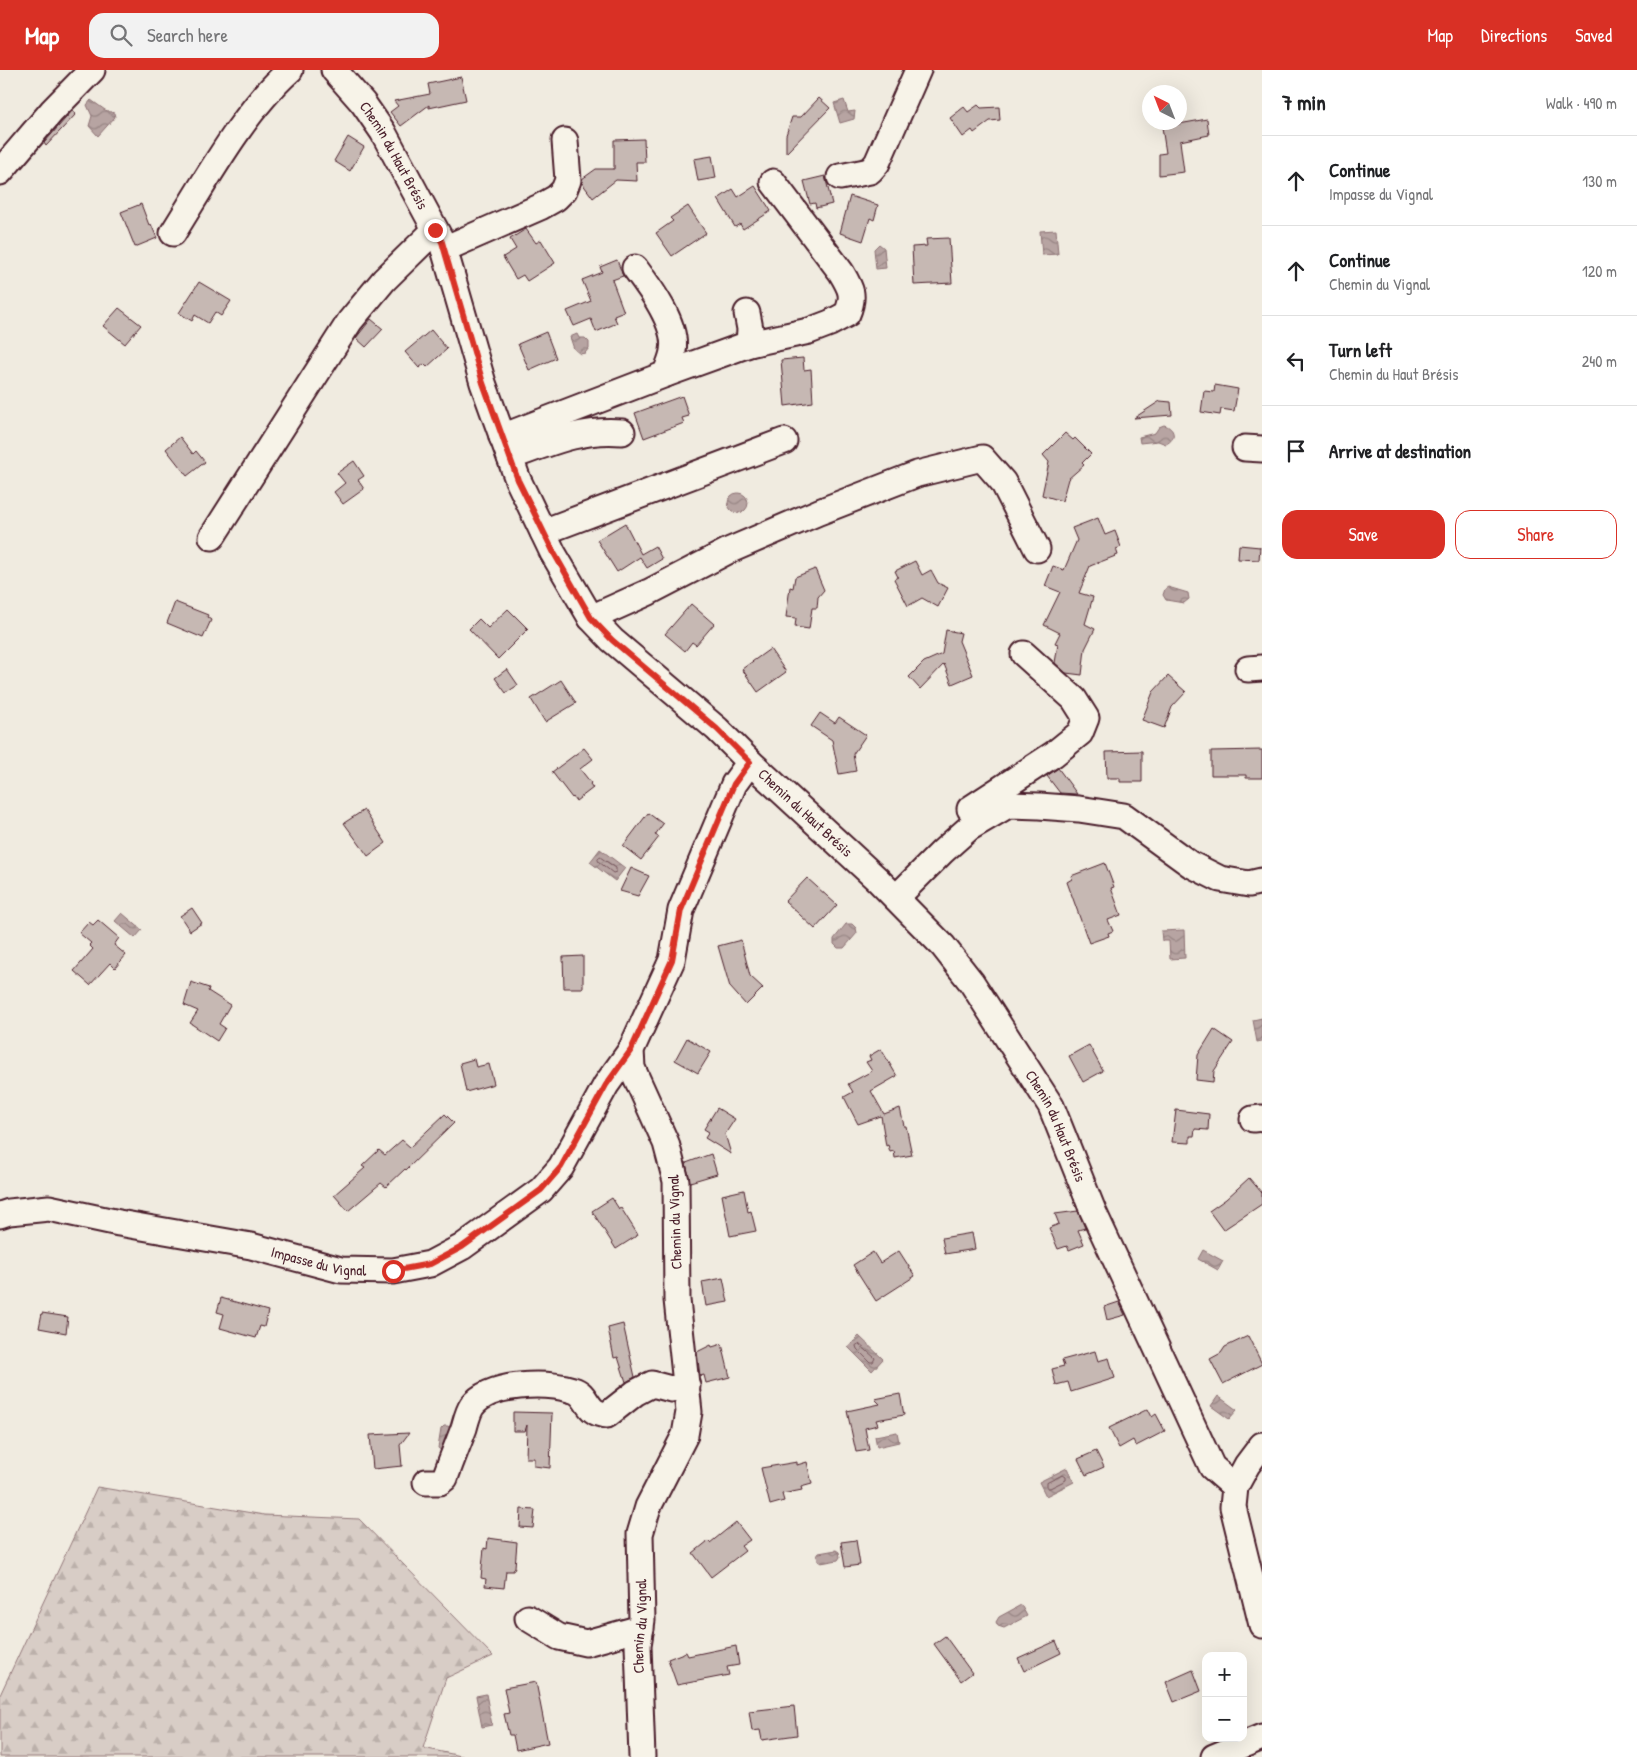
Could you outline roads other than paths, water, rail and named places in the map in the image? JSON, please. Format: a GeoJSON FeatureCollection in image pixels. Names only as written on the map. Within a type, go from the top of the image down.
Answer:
{"type":"FeatureCollection","features":[{"type":"Feature","properties":{"kind":"street"},"geometry":{"type":"LineString","coordinates":[[0,172],[52,111],[92,70]]}},
{"type":"Feature","properties":{"kind":"street"},"geometry":{"type":"LineString","coordinates":[[173,233],[245,120],[275,83],[290,70]]}},
{"type":"Feature","properties":{"kind":"street","name":"Chemin du Haut Brésis"},"geometry":{"type":"LineString","coordinates":[[334,70],[363,103],[383,132],[440,239],[483,383],[518,480],[554,553],[591,618],[612,640],[717,729],[890,892],[943,946],[972,983],[1051,1106],[1093,1211],[1212,1467],[1235,1487]]}},
{"type":"Feature","properties":{"kind":"street"},"geometry":{"type":"LineString","coordinates":[[840,177],[870,171],[877,163],[918,70]]}},
{"type":"Feature","properties":{"kind":"street"},"geometry":{"type":"LineString","coordinates":[[212,537],[350,320],[384,280],[440,239],[540,207],[556,198],[564,190],[568,180],[565,141]]}},
{"type":"Feature","properties":{"kind":"street"},"geometry":{"type":"LineString","coordinates":[[506,447],[666,374],[749,344],[809,331],[847,314],[852,296],[849,286],[841,272],[773,182]]}},
{"type":"Feature","properties":{"kind":"street"},"geometry":{"type":"LineString","coordinates":[[635,268],[649,287],[671,326],[674,350],[666,374]]}},
{"type":"Feature","properties":{"kind":"street"},"geometry":{"type":"LineString","coordinates":[[747,313],[750,329],[749,344]]}},
{"type":"Feature","properties":{"kind":"street"},"geometry":{"type":"LineString","coordinates":[[506,447],[585,432],[622,432]]}},
{"type":"Feature","properties":{"kind":"street"},"geometry":{"type":"LineString","coordinates":[[543,532],[784,442]]}},
{"type":"Feature","properties":{"kind":"street"},"geometry":{"type":"LineString","coordinates":[[591,618],[649,592],[728,551],[819,512],[917,474],[982,458],[1003,482],[1037,549]]}},
{"type":"Feature","properties":{"kind":"street"},"geometry":{"type":"LineString","coordinates":[[890,892],[954,820],[1054,754],[1080,733],[1086,718],[1074,699],[1024,654]]}},
{"type":"Feature","properties":{"kind":"street"},"geometry":{"type":"LineString","coordinates":[[631,1050],[672,960],[681,910],[734,784],[750,762]]}},
{"type":"Feature","properties":{"kind":"street"},"geometry":{"type":"LineString","coordinates":[[890,892],[942,852],[968,828],[1008,805],[1079,809],[1124,816],[1190,864],[1220,879],[1249,884],[1262,880]]}},
{"type":"Feature","properties":{"kind":"street","name":"Impasse du Vignal"},"geometry":{"type":"LineString","coordinates":[[0,1215],[9,1212],[49,1208],[119,1223],[251,1246],[341,1270],[393,1271],[430,1264],[462,1247],[541,1190],[561,1167],[606,1085],[631,1050]]}},
{"type":"Feature","properties":{"kind":"street","name":"Chemin du Vignal"},"geometry":{"type":"LineString","coordinates":[[631,1050],[632,1068],[666,1144],[676,1181],[677,1300],[689,1412],[686,1435],[648,1507],[640,1534],[641,1628],[638,1645],[642,1757]]}},
{"type":"Feature","properties":{"kind":"street"},"geometry":{"type":"LineString","coordinates":[[426,1482],[440,1482],[445,1478],[471,1407],[482,1397],[507,1387],[548,1386],[573,1390],[579,1393],[593,1412],[607,1415],[635,1393],[652,1384],[671,1389],[687,1386]]}},
{"type":"Feature","properties":{"kind":"street"},"geometry":{"type":"LineString","coordinates":[[1262,1445],[1247,1465],[1235,1487],[1233,1507],[1262,1625]]}},
{"type":"Feature","properties":{"kind":"street"},"geometry":{"type":"LineString","coordinates":[[528,1618],[559,1637],[586,1643],[641,1628]]}},
{"type":"Feature","properties":{"kind":"street"},"geometry":{"type":"LineString","coordinates":[[1214,1757],[1262,1737]]}},
{"type":"Feature","properties":{"kind":"water"},"geometry":{"type":"Polygon","coordinates":[[[91,100],[105,110],[114,113],[115,117],[98,136],[89,126],[92,116],[87,105],[91,100]]]}},
{"type":"Feature","properties":{"kind":"water"},"geometry":{"type":"Polygon","coordinates":[[[844,100],[848,112],[855,111],[854,119],[840,123],[834,103],[844,100]]]}},
{"type":"Feature","properties":{"kind":"water"},"geometry":{"type":"Polygon","coordinates":[[[1056,230],[1058,254],[1042,255],[1040,231],[1056,230]]]}},
{"type":"Feature","properties":{"kind":"water"},"geometry":{"type":"Polygon","coordinates":[[[879,244],[884,248],[886,268],[876,269],[874,249],[879,244]]]}},
{"type":"Feature","properties":{"kind":"water"},"geometry":{"type":"Polygon","coordinates":[[[577,334],[579,338],[585,338],[589,342],[589,348],[585,353],[580,354],[574,349],[570,337],[577,334]]]}},
{"type":"Feature","properties":{"kind":"water"},"geometry":{"type":"Polygon","coordinates":[[[1168,426],[1172,431],[1173,437],[1170,442],[1166,444],[1158,441],[1140,443],[1139,437],[1155,433],[1159,427],[1168,426]]]}},
{"type":"Feature","properties":{"kind":"water"},"geometry":{"type":"Polygon","coordinates":[[[738,493],[745,496],[748,503],[745,510],[738,513],[731,510],[728,503],[731,496],[738,493]]]}},
{"type":"Feature","properties":{"kind":"water"},"geometry":{"type":"Polygon","coordinates":[[[1168,587],[1188,593],[1189,599],[1184,603],[1166,600],[1163,595],[1168,587]]]}},
{"type":"Feature","properties":{"kind":"water"},"geometry":{"type":"Polygon","coordinates":[[[600,849],[625,868],[615,881],[590,862],[600,849]]]}},
{"type":"Feature","properties":{"kind":"water"},"geometry":{"type":"Polygon","coordinates":[[[122,913],[142,930],[135,938],[115,921],[122,913]]]}},
{"type":"Feature","properties":{"kind":"water"},"geometry":{"type":"Polygon","coordinates":[[[846,924],[852,924],[856,928],[857,933],[844,948],[838,948],[834,944],[834,939],[846,924]]]}},
{"type":"Feature","properties":{"kind":"water"},"geometry":{"type":"Polygon","coordinates":[[[1184,930],[1185,958],[1170,959],[1169,941],[1162,941],[1161,931],[1184,930]]]}},
{"type":"Feature","properties":{"kind":"water"},"geometry":{"type":"Polygon","coordinates":[[[1262,1018],[1262,1041],[1257,1042],[1253,1020],[1262,1018]]]}},
{"type":"Feature","properties":{"kind":"water"},"geometry":{"type":"Polygon","coordinates":[[[1203,1250],[1223,1261],[1218,1270],[1198,1259],[1203,1250]]]}},
{"type":"Feature","properties":{"kind":"water"},"geometry":{"type":"Polygon","coordinates":[[[859,1336],[883,1359],[872,1371],[848,1347],[859,1336]]]}},
{"type":"Feature","properties":{"kind":"water"},"geometry":{"type":"Polygon","coordinates":[[[1218,1396],[1237,1410],[1229,1419],[1211,1406],[1218,1396]]]}},
{"type":"Feature","properties":{"kind":"water"},"geometry":{"type":"Polygon","coordinates":[[[444,1426],[448,1426],[451,1430],[443,1452],[438,1448],[441,1429],[444,1426]]]}},
{"type":"Feature","properties":{"kind":"water"},"geometry":{"type":"Polygon","coordinates":[[[897,1432],[899,1442],[877,1447],[875,1436],[897,1432]]]}},
{"type":"Feature","properties":{"kind":"water"},"geometry":{"type":"Polygon","coordinates":[[[1067,1468],[1074,1482],[1046,1496],[1039,1482],[1067,1468]]]}},
{"type":"Feature","properties":{"kind":"water"},"geometry":{"type":"Polygon","coordinates":[[[836,1550],[839,1552],[840,1557],[838,1560],[821,1563],[818,1561],[817,1556],[819,1553],[836,1550]]]}},
{"type":"Feature","properties":{"kind":"water"},"geometry":{"type":"Polygon","coordinates":[[[1021,1605],[1027,1616],[1004,1628],[998,1626],[996,1622],[999,1617],[1021,1605]]]}},
{"type":"Feature","properties":{"kind":"water"},"geometry":{"type":"Polygon","coordinates":[[[486,1694],[492,1725],[482,1727],[476,1696],[486,1694]]]}}]}
